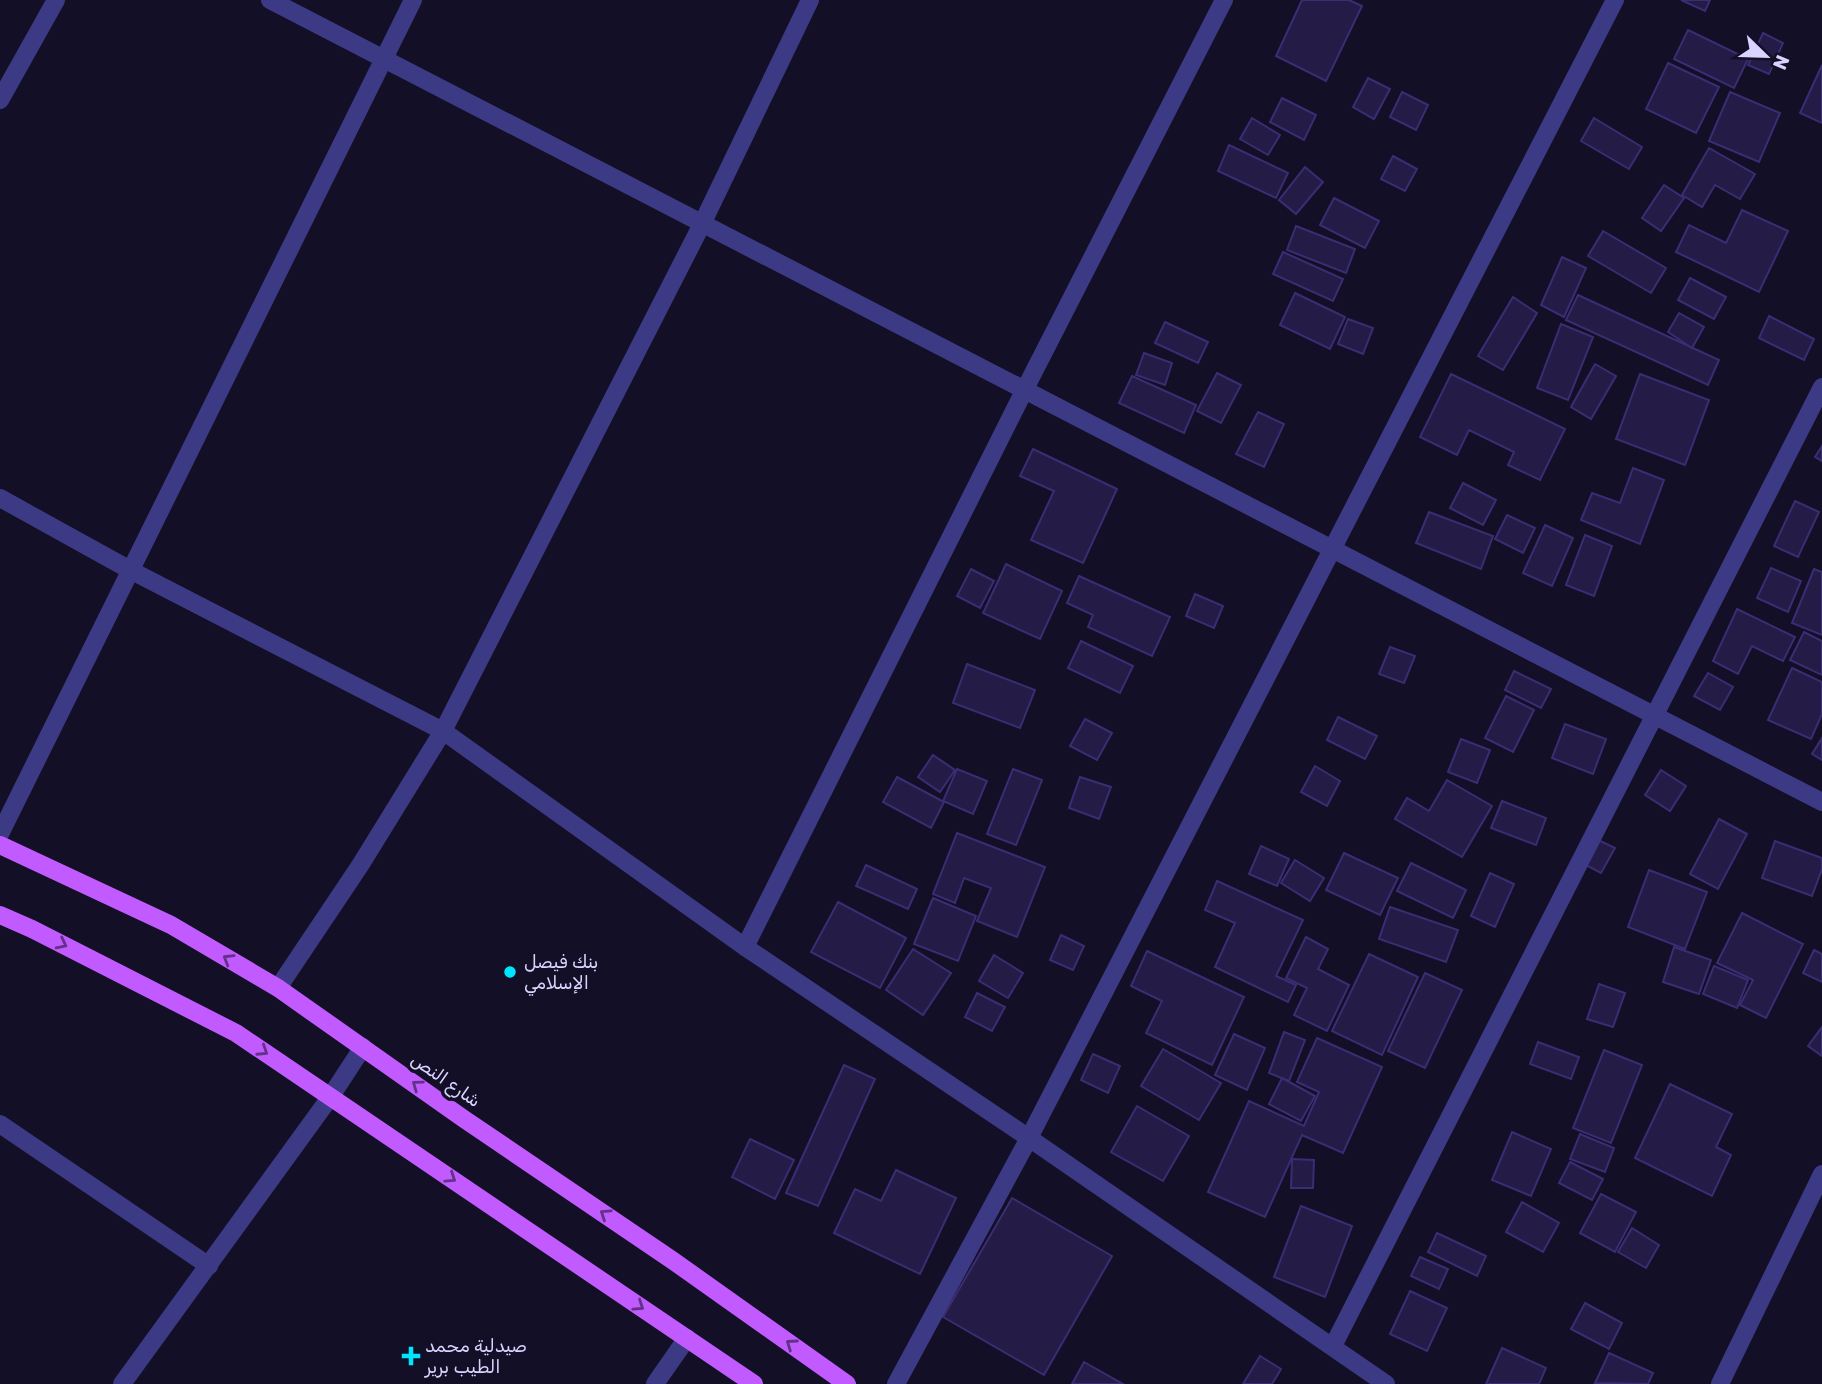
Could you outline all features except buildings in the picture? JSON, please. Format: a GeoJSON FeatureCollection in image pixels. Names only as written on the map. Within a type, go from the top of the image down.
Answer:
{"type":"FeatureCollection","features":[{"type":"Feature","properties":{"kind":"main road","name":"شارع النص"},"geometry":{"type":"LineString","coordinates":[[0,845],[171,925],[278,988],[464,1119],[672,1259],[847,1384]]}},
{"type":"Feature","properties":{"kind":"main road"},"geometry":{"type":"LineString","coordinates":[[0,915],[236,1033],[754,1384]]}},
{"type":"Feature","properties":{"kind":"street"},"geometry":{"type":"LineString","coordinates":[[0,100],[56,0]]}},
{"type":"Feature","properties":{"kind":"street"},"geometry":{"type":"LineString","coordinates":[[270,0],[1822,802]]}},
{"type":"Feature","properties":{"kind":"street"},"geometry":{"type":"LineString","coordinates":[[0,834],[413,0]]}},
{"type":"Feature","properties":{"kind":"street"},"geometry":{"type":"LineString","coordinates":[[278,988],[361,864],[443,731],[702,224],[810,0]]}},
{"type":"Feature","properties":{"kind":"street"},"geometry":{"type":"LineString","coordinates":[[745,947],[1025,388],[1224,0]]}},
{"type":"Feature","properties":{"kind":"street"},"geometry":{"type":"LineString","coordinates":[[896,1384],[1029,1138],[1615,0]]}},
{"type":"Feature","properties":{"kind":"street"},"geometry":{"type":"LineString","coordinates":[[1332,1346],[1822,387]]}},
{"type":"Feature","properties":{"kind":"street"},"geometry":{"type":"LineString","coordinates":[[0,498],[132,571],[443,731],[745,947],[1029,1138],[1385,1384]]}},
{"type":"Feature","properties":{"kind":"street"},"geometry":{"type":"LineString","coordinates":[[122,1384],[331,1096],[363,1046]]}},
{"type":"Feature","properties":{"kind":"street"},"geometry":{"type":"LineString","coordinates":[[0,1125],[209,1266]]}},
{"type":"Feature","properties":{"kind":"street"},"geometry":{"type":"LineString","coordinates":[[1720,1384],[1822,1174]]}},
{"type":"Feature","properties":{"kind":"street"},"geometry":{"type":"LineString","coordinates":[[655,1384],[687,1338]]}},
{"type":"Feature","properties":{"kind":"place","name":"بنك فيصل الإسلامي"},"geometry":{"type":"Point","coordinates":[510,972]}},
{"type":"Feature","properties":{"kind":"place","name":"صيدلية محمد الطيب برير"},"geometry":{"type":"Point","coordinates":[411,1356]}}]}
